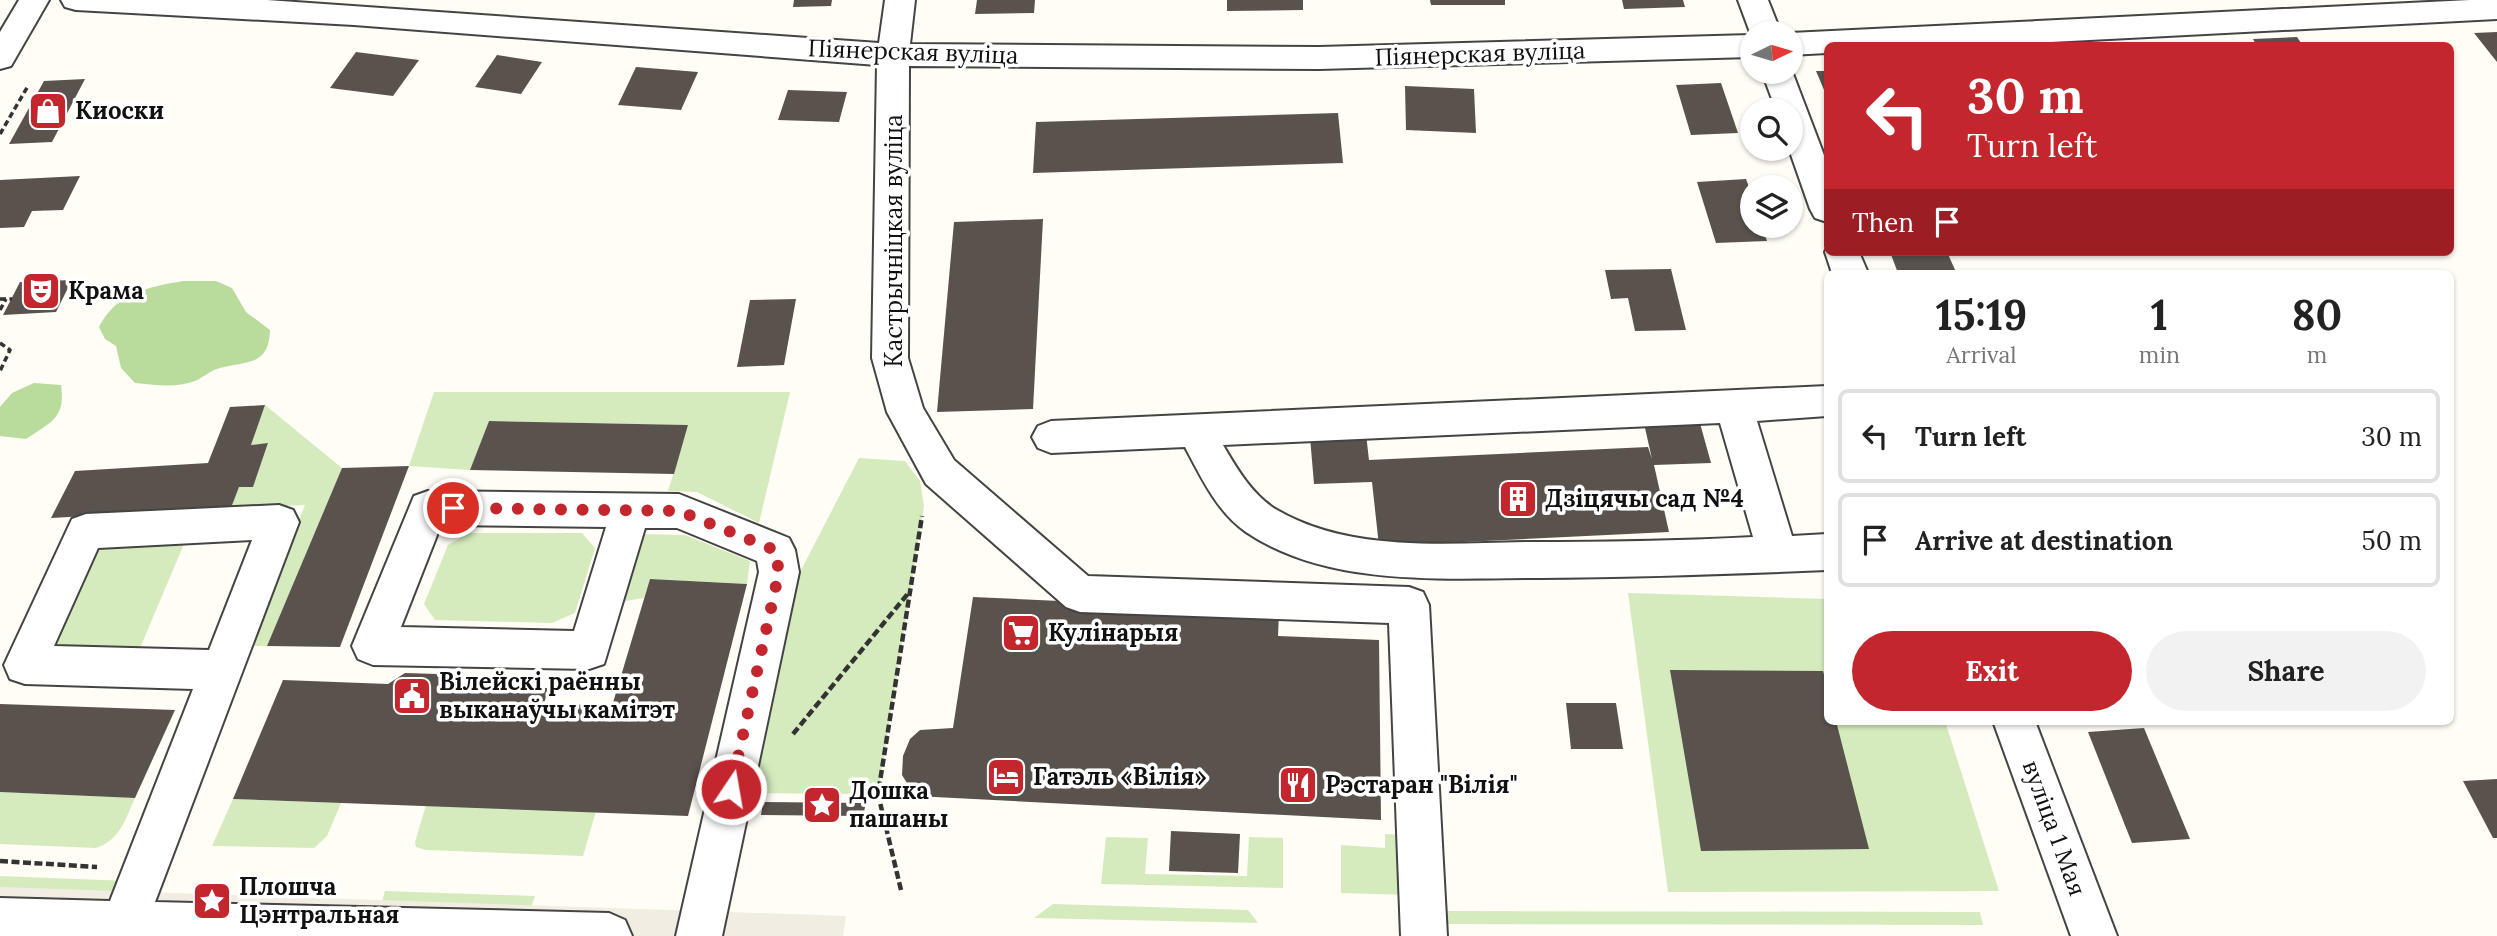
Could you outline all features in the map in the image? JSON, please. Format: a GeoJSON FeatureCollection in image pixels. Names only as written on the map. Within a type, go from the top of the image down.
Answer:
{"type":"FeatureCollection","features":[{"type":"Feature","properties":{"kind":"street"},"geometry":{"type":"LineString","coordinates":[[0,58],[34,0]]}},
{"type":"Feature","properties":{"kind":"street","name":"Піянерская вуліца"},"geometry":{"type":"LineString","coordinates":[[76,0],[357,8],[893,55],[1319,58],[1740,46]]}},
{"type":"Feature","properties":{"kind":"street","name":"Кастрычніцкая вуліца"},"geometry":{"type":"LineString","coordinates":[[900,0],[893,55],[890,358],[932,489],[1080,594],[1409,605],[1424,936]]}},
{"type":"Feature","properties":{"kind":"street"},"geometry":{"type":"LineString","coordinates":[[1753,0],[1761,21]]}},
{"type":"Feature","properties":{"kind":"street"},"geometry":{"type":"LineString","coordinates":[[1830,42],[2497,9]]}},
{"type":"Feature","properties":{"kind":"street"},"geometry":{"type":"LineString","coordinates":[[1803,43],[1824,42]]}},
{"type":"Feature","properties":{"kind":"street"},"geometry":{"type":"LineString","coordinates":[[1783,84],[1824,200]]}},
{"type":"Feature","properties":{"kind":"street"},"geometry":{"type":"LineString","coordinates":[[1051,437],[1197,433],[1824,401]]}},
{"type":"Feature","properties":{"kind":"street"},"geometry":{"type":"LineString","coordinates":[[1734,407],[1778,554]]}},
{"type":"Feature","properties":{"kind":"street"},"geometry":{"type":"LineString","coordinates":[[1197,433],[1223,481],[1260,520],[1312,546],[1378,558],[1441,560],[1638,559],[1824,552]]}},
{"type":"Feature","properties":{"kind":"street"},"geometry":{"type":"LineString","coordinates":[[631,511],[589,650],[373,646],[428,508],[679,511],[775,550],[779,572],[699,936]]}},
{"type":"Feature","properties":{"kind":"street"},"geometry":{"type":"LineString","coordinates":[[123,926],[223,670],[279,522],[86,531],[25,665],[223,670]]}},
{"type":"Feature","properties":{"kind":"street","name":"вуліца 1 Мая"},"geometry":{"type":"LineString","coordinates":[[2015,725],[2094,936]]}},
{"type":"Feature","properties":{"kind":"street"},"geometry":{"type":"LineString","coordinates":[[0,920],[123,926],[608,936]]}},
{"type":"Feature","properties":{"kind":"path"},"geometry":{"type":"LineString","coordinates":[[0,310],[6,299]]}},
{"type":"Feature","properties":{"kind":"path"},"geometry":{"type":"LineString","coordinates":[[0,343],[10,350],[0,371]]}},
{"type":"Feature","properties":{"kind":"path"},"geometry":{"type":"LineString","coordinates":[[901,890],[878,794],[910,591],[932,489]]}},
{"type":"Feature","properties":{"kind":"path"},"geometry":{"type":"LineString","coordinates":[[788,739],[910,591]]}},
{"type":"Feature","properties":{"kind":"path"},"geometry":{"type":"LineString","coordinates":[[0,861],[101,867]]}},
{"type":"Feature","properties":{"kind":"green space"},"geometry":{"type":"Polygon","coordinates":[[[183,281],[216,281],[232,288],[246,312],[270,330],[266,350],[255,360],[217,369],[181,385],[135,383],[121,368],[116,346],[105,339],[99,327],[114,306],[124,299],[146,289],[183,281]]]}},
{"type":"Feature","properties":{"kind":"green space"},"geometry":{"type":"Polygon","coordinates":[[[34,383],[61,385],[59,412],[49,423],[26,439],[0,436],[0,407],[12,393],[34,383]]]}},
{"type":"Feature","properties":{"kind":"green space"},"geometry":{"type":"Polygon","coordinates":[[[434,392],[790,392],[759,523],[697,492],[668,491],[688,425],[489,421],[470,470],[409,466],[434,392]]]}},
{"type":"Feature","properties":{"kind":"green space"},"geometry":{"type":"Polygon","coordinates":[[[265,405],[342,468],[267,646],[249,646],[305,505],[231,508],[239,487],[253,486],[268,444],[251,445],[265,405]]]}},
{"type":"Feature","properties":{"kind":"green space"},"geometry":{"type":"Polygon","coordinates":[[[859,458],[905,461],[920,481],[924,506],[878,794],[744,793],[798,576],[859,458]]]}},
{"type":"Feature","properties":{"kind":"green space"},"geometry":{"type":"Polygon","coordinates":[[[192,525],[132,667],[25,665],[86,531],[192,525]]]}},
{"type":"Feature","properties":{"kind":"green space"},"geometry":{"type":"Polygon","coordinates":[[[469,533],[582,533],[595,548],[575,613],[552,623],[435,620],[424,604],[448,545],[469,533]]]}},
{"type":"Feature","properties":{"kind":"green space"},"geometry":{"type":"Polygon","coordinates":[[[639,534],[685,535],[750,561],[747,584],[650,579],[644,598],[620,602],[639,534]]]}},
{"type":"Feature","properties":{"kind":"green space"},"geometry":{"type":"Polygon","coordinates":[[[1628,593],[1824,599],[1824,725],[1946,725],[1999,891],[1668,892],[1628,593]]]}},
{"type":"Feature","properties":{"kind":"green space"},"geometry":{"type":"Polygon","coordinates":[[[0,792],[135,798],[116,834],[96,848],[0,844],[0,792]]]}},
{"type":"Feature","properties":{"kind":"green space"},"geometry":{"type":"Polygon","coordinates":[[[233,799],[341,803],[327,836],[314,848],[212,846],[233,799]]]}},
{"type":"Feature","properties":{"kind":"green space"},"geometry":{"type":"Polygon","coordinates":[[[426,805],[596,811],[583,856],[426,850],[416,847],[415,842],[426,805]]]}},
{"type":"Feature","properties":{"kind":"green space"},"geometry":{"type":"Polygon","coordinates":[[[1385,834],[1406,835],[1407,895],[1341,893],[1341,845],[1385,848],[1385,834]]]}},
{"type":"Feature","properties":{"kind":"green space"},"geometry":{"type":"Polygon","coordinates":[[[1106,837],[1148,838],[1145,874],[1247,876],[1249,837],[1283,838],[1283,888],[1101,884],[1106,837]]]}},
{"type":"Feature","properties":{"kind":"green space"},"geometry":{"type":"Polygon","coordinates":[[[0,876],[128,881],[122,894],[0,890],[0,876]]]}},
{"type":"Feature","properties":{"kind":"green space"},"geometry":{"type":"Polygon","coordinates":[[[385,891],[535,896],[530,910],[381,905],[385,891]]]}},
{"type":"Feature","properties":{"kind":"green space"},"geometry":{"type":"Polygon","coordinates":[[[1053,904],[1248,910],[1258,923],[1034,918],[1053,904]]]}},
{"type":"Feature","properties":{"kind":"green space"},"geometry":{"type":"Polygon","coordinates":[[[1446,911],[1980,912],[1983,925],[1446,924],[1446,911]]]}},
{"type":"Feature","properties":{"kind":"shaded area","name":"Плошча Цэнтральная"},"geometry":{"type":"Polygon","coordinates":[[[0,887],[846,916],[843,936],[0,936],[0,887]]]}},
{"type":"Feature","properties":{"kind":"building"},"geometry":{"type":"Polygon","coordinates":[[[794,0],[832,0],[831,6],[793,7],[794,0]]]}},
{"type":"Feature","properties":{"kind":"building"},"geometry":{"type":"Polygon","coordinates":[[[977,0],[1035,0],[1034,13],[975,14],[977,0]]]}},
{"type":"Feature","properties":{"kind":"building"},"geometry":{"type":"Polygon","coordinates":[[[1227,0],[1303,0],[1303,10],[1227,11],[1227,0]]]}},
{"type":"Feature","properties":{"kind":"building"},"geometry":{"type":"Polygon","coordinates":[[[1430,0],[1505,0],[1505,5],[1431,5],[1430,0]]]}},
{"type":"Feature","properties":{"kind":"building"},"geometry":{"type":"Polygon","coordinates":[[[1622,0],[1683,0],[1685,7],[1624,9],[1622,0]]]}},
{"type":"Feature","properties":{"kind":"building"},"geometry":{"type":"Polygon","coordinates":[[[2497,32],[2497,62],[2474,33],[2497,32]]]}},
{"type":"Feature","properties":{"kind":"building"},"geometry":{"type":"Polygon","coordinates":[[[2297,37],[2300,42],[2255,42],[2253,39],[2297,37]]]}},
{"type":"Feature","properties":{"kind":"building"},"geometry":{"type":"Polygon","coordinates":[[[356,52],[419,60],[393,96],[330,88],[356,52]]]}},
{"type":"Feature","properties":{"kind":"building"},"geometry":{"type":"Polygon","coordinates":[[[497,55],[542,62],[521,94],[475,87],[497,55]]]}},
{"type":"Feature","properties":{"kind":"building"},"geometry":{"type":"Polygon","coordinates":[[[636,67],[698,72],[681,110],[618,105],[636,67]]]}},
{"type":"Feature","properties":{"kind":"building"},"geometry":{"type":"Polygon","coordinates":[[[1816,71],[1824,71],[1824,90],[1816,71]]]}},
{"type":"Feature","properties":{"kind":"building","name":"Киоски"},"geometry":{"type":"Polygon","coordinates":[[[85,79],[52,142],[9,144],[44,81],[85,79]]]}},
{"type":"Feature","properties":{"kind":"building"},"geometry":{"type":"Polygon","coordinates":[[[1721,83],[1738,133],[1691,135],[1676,85],[1721,83]]]}},
{"type":"Feature","properties":{"kind":"building"},"geometry":{"type":"Polygon","coordinates":[[[1405,86],[1474,89],[1476,133],[1406,130],[1405,86]]]}},
{"type":"Feature","properties":{"kind":"building"},"geometry":{"type":"Polygon","coordinates":[[[788,90],[847,92],[839,122],[778,120],[788,90]]]}},
{"type":"Feature","properties":{"kind":"building"},"geometry":{"type":"Polygon","coordinates":[[[1338,113],[1343,163],[1033,173],[1036,122],[1338,113]]]}},
{"type":"Feature","properties":{"kind":"building"},"geometry":{"type":"Polygon","coordinates":[[[80,176],[63,210],[32,211],[24,227],[0,228],[0,180],[80,176]]]}},
{"type":"Feature","properties":{"kind":"building"},"geometry":{"type":"Polygon","coordinates":[[[1740,179],[1740,238],[1766,238],[1767,241],[1716,243],[1697,182],[1740,179]]]}},
{"type":"Feature","properties":{"kind":"building"},"geometry":{"type":"Polygon","coordinates":[[[1043,219],[1033,409],[937,412],[954,222],[1043,219]]]}},
{"type":"Feature","properties":{"kind":"building"},"geometry":{"type":"Polygon","coordinates":[[[1892,256],[1949,256],[1955,270],[1897,270],[1892,256]]]}},
{"type":"Feature","properties":{"kind":"building"},"geometry":{"type":"Polygon","coordinates":[[[1671,269],[1686,330],[1635,331],[1628,298],[1611,299],[1605,270],[1671,269]]]}},
{"type":"Feature","properties":{"kind":"building","name":"Крама"},"geometry":{"type":"Polygon","coordinates":[[[72,280],[56,312],[3,315],[20,282],[72,280]]]}},
{"type":"Feature","properties":{"kind":"building"},"geometry":{"type":"Polygon","coordinates":[[[796,299],[784,365],[737,367],[750,300],[796,299]]]}},
{"type":"Feature","properties":{"kind":"building"},"geometry":{"type":"Polygon","coordinates":[[[265,405],[251,445],[268,443],[253,487],[239,487],[231,508],[51,518],[75,471],[208,463],[230,407],[265,405]]]}},
{"type":"Feature","properties":{"kind":"building","name":"Дзіцячы сад №4"},"geometry":{"type":"Polygon","coordinates":[[[1698,416],[1711,463],[1654,465],[1669,532],[1379,546],[1372,482],[1314,484],[1310,437],[1366,434],[1369,460],[1648,447],[1652,459],[1643,419],[1698,416]]]}},
{"type":"Feature","properties":{"kind":"building"},"geometry":{"type":"Polygon","coordinates":[[[489,421],[688,425],[674,474],[470,470],[489,421]]]}},
{"type":"Feature","properties":{"kind":"building"},"geometry":{"type":"Polygon","coordinates":[[[409,466],[340,647],[267,646],[342,468],[409,466]]]}},
{"type":"Feature","properties":{"kind":"building","name":"Вілейскі раённы выканаўчы камітэт"},"geometry":{"type":"Polygon","coordinates":[[[650,579],[747,584],[688,816],[233,799],[283,680],[388,684],[405,673],[437,674],[446,686],[549,688],[544,703],[612,706],[650,579]]]}},
{"type":"Feature","properties":{"kind":"building"},"geometry":{"type":"Polygon","coordinates":[[[973,597],[1279,611],[1278,636],[1379,640],[1381,820],[915,796],[902,775],[903,756],[910,739],[920,730],[953,728],[973,597]]]}},
{"type":"Feature","properties":{"kind":"building"},"geometry":{"type":"Polygon","coordinates":[[[1670,670],[1823,671],[1824,725],[1837,725],[1869,849],[1701,851],[1670,670]]]}},
{"type":"Feature","properties":{"kind":"building"},"geometry":{"type":"Polygon","coordinates":[[[1566,703],[1616,703],[1623,749],[1571,749],[1566,703]]]}},
{"type":"Feature","properties":{"kind":"building"},"geometry":{"type":"Polygon","coordinates":[[[0,704],[175,710],[135,798],[0,792],[0,704]]]}},
{"type":"Feature","properties":{"kind":"building"},"geometry":{"type":"Polygon","coordinates":[[[2144,728],[2190,839],[2132,843],[2088,732],[2144,728]]]}},
{"type":"Feature","properties":{"kind":"building"},"geometry":{"type":"Polygon","coordinates":[[[2497,779],[2497,838],[2493,838],[2463,781],[2497,779]]]}},
{"type":"Feature","properties":{"kind":"building"},"geometry":{"type":"Polygon","coordinates":[[[763,802],[866,803],[863,816],[761,815],[763,802]]]}},
{"type":"Feature","properties":{"kind":"building"},"geometry":{"type":"Polygon","coordinates":[[[1171,831],[1240,834],[1238,873],[1169,871],[1171,831]]]}},
{"type":"Feature","properties":{"kind":"place","name":"Киоски"},"geometry":{"type":"Point","coordinates":[48,111]}},
{"type":"Feature","properties":{"kind":"place","name":"Крама"},"geometry":{"type":"Point","coordinates":[41,291]}},
{"type":"Feature","properties":{"kind":"place","name":"Дзіцячы сад №4"},"geometry":{"type":"Point","coordinates":[1518,499]}},
{"type":"Feature","properties":{"kind":"place","name":"Кулінарыя"},"geometry":{"type":"Point","coordinates":[1021,633]}},
{"type":"Feature","properties":{"kind":"place","name":"Вілейскі раённы выканаўчы камітэт"},"geometry":{"type":"Point","coordinates":[412,696]}},
{"type":"Feature","properties":{"kind":"place","name":"Гатэль «Вілія»"},"geometry":{"type":"Point","coordinates":[1006,777]}},
{"type":"Feature","properties":{"kind":"place","name":"Рэстаран \"Вілія\""},"geometry":{"type":"Point","coordinates":[1298,785]}},
{"type":"Feature","properties":{"kind":"place","name":"Дошка пашаны"},"geometry":{"type":"Point","coordinates":[822,805]}},
{"type":"Feature","properties":{"kind":"place","name":"Плошча Цэнтральная"},"geometry":{"type":"Point","coordinates":[212,901]}},
{"type":"Feature","properties":{"kind":"route"},"geometry":{"type":"LineString","coordinates":[[453,508],[679,511],[775,550],[779,572],[731,789]]}}]}
